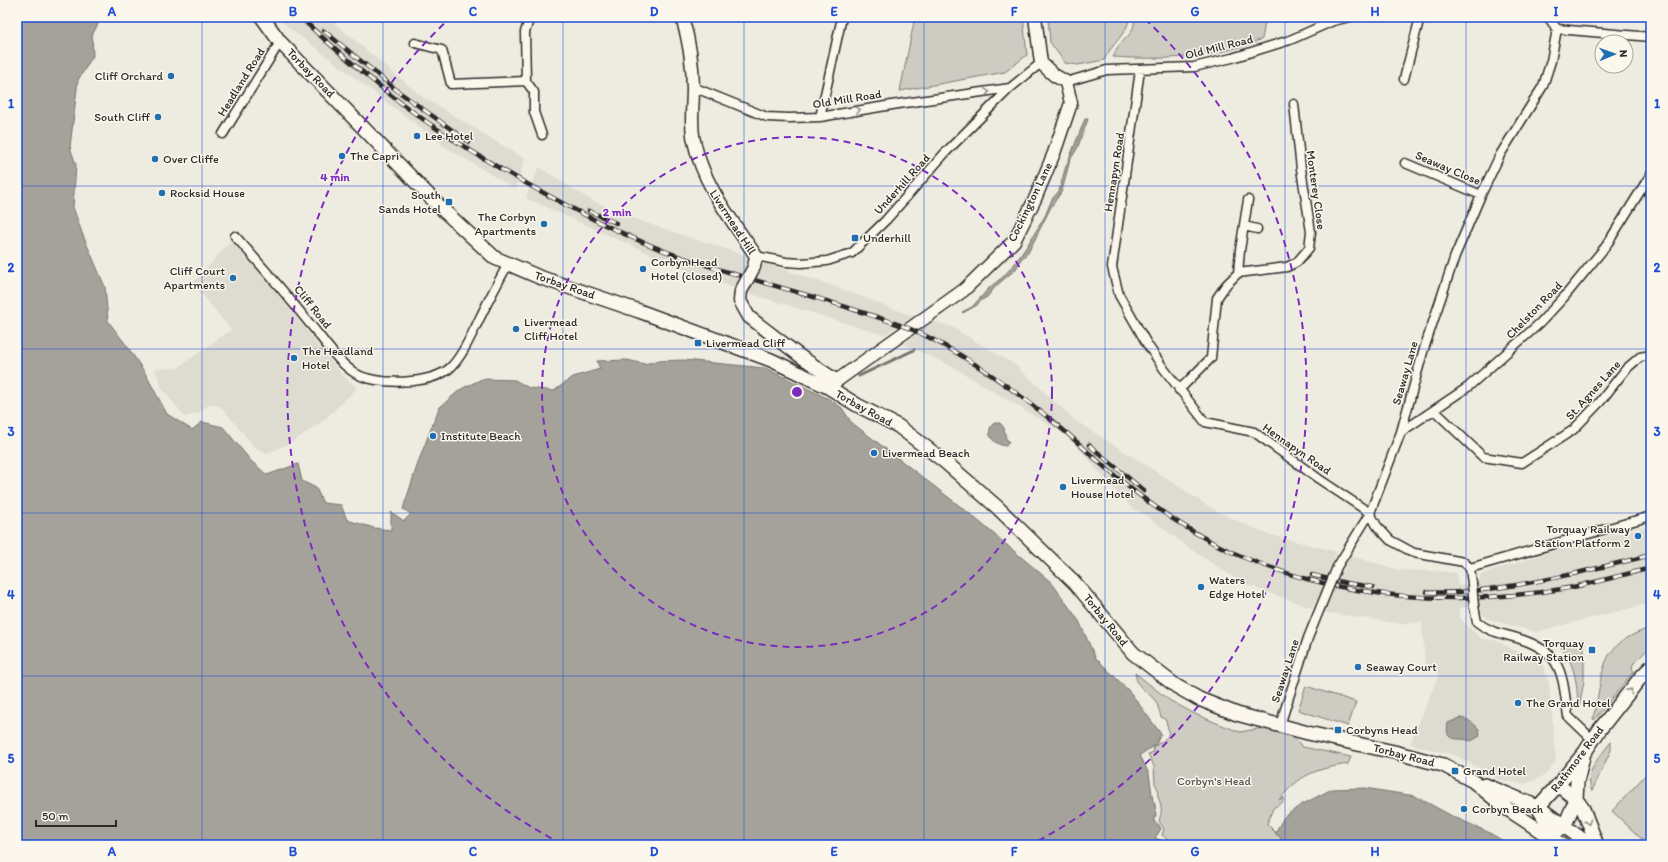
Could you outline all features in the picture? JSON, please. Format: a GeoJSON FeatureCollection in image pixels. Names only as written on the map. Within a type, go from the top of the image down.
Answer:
{"type":"FeatureCollection","features":[{"type":"Feature","properties":{"kind":"main road","name":"Torbay Road"},"geometry":{"type":"LineString","coordinates":[[262,17],[280,42],[442,208],[495,258],[539,277],[744,349],[795,371],[832,384],[857,405],[898,426],[976,487],[1075,583],[1123,643],[1133,653],[1176,686],[1214,706],[1237,714],[1280,726],[1443,765],[1473,781],[1538,807],[1565,825],[1590,845]]}},
{"type":"Feature","properties":{"kind":"main road","name":"Rathmore Road"},"geometry":{"type":"LineString","coordinates":[[1538,807],[1585,752],[1595,736],[1641,677],[1651,667]]}},
{"type":"Feature","properties":{"kind":"main road"},"geometry":{"type":"LineString","coordinates":[[1538,807],[1547,823],[1549,837],[1565,825],[1576,799],[1577,782],[1585,752]]}},
{"type":"Feature","properties":{"kind":"main road","name":"Torbay Road"},"geometry":{"type":"LineString","coordinates":[[1473,781],[1506,808],[1562,845]]}},
{"type":"Feature","properties":{"kind":"main road"},"geometry":{"type":"LineString","coordinates":[[1558,785],[1576,799],[1583,809],[1597,845]]}},
{"type":"Feature","properties":{"kind":"street"},"geometry":{"type":"LineString","coordinates":[[530,17],[524,32],[526,81],[534,92],[534,112],[542,135]]}},
{"type":"Feature","properties":{"kind":"street","name":"Livermead Hill"},"geometry":{"type":"LineString","coordinates":[[682,17],[688,38],[693,88],[692,115],[694,141],[701,166],[710,187],[755,261],[741,292],[740,301],[749,317],[800,356],[832,384]]}},
{"type":"Feature","properties":{"kind":"street"},"geometry":{"type":"LineString","coordinates":[[820,117],[842,17]]}},
{"type":"Feature","properties":{"kind":"street"},"geometry":{"type":"LineString","coordinates":[[1035,17],[1041,63],[1054,75],[1066,82]]}},
{"type":"Feature","properties":{"kind":"street","name":"Old Mill Road"},"geometry":{"type":"LineString","coordinates":[[1066,82],[1107,70],[1194,67],[1232,58],[1290,40],[1334,19],[1350,17]]}},
{"type":"Feature","properties":{"kind":"street"},"geometry":{"type":"LineString","coordinates":[[1404,80],[1420,17]]}},
{"type":"Feature","properties":{"kind":"street"},"geometry":{"type":"LineString","coordinates":[[1548,17],[1557,29],[1651,37]]}},
{"type":"Feature","properties":{"kind":"street","name":"Seaway Lane"},"geometry":{"type":"LineString","coordinates":[[1280,726],[1308,638],[1337,567],[1370,513],[1401,432],[1423,352],[1450,271],[1481,195],[1500,155],[1543,86],[1551,61],[1557,29]]}},
{"type":"Feature","properties":{"kind":"street","name":"Headland Road"},"geometry":{"type":"LineString","coordinates":[[223,134],[280,42]]}},
{"type":"Feature","properties":{"kind":"street"},"geometry":{"type":"LineString","coordinates":[[416,43],[442,50],[451,84],[526,81]]}},
{"type":"Feature","properties":{"kind":"street","name":"Underhill Road"},"geometry":{"type":"LineString","coordinates":[[755,261],[800,263],[827,261],[852,253],[886,220],[945,154],[1010,88],[1041,63]]}},
{"type":"Feature","properties":{"kind":"street","name":"Hennapyn Road"},"geometry":{"type":"LineString","coordinates":[[1140,70],[1112,267],[1119,296],[1147,344],[1205,422],[1254,432],[1319,479],[1370,513],[1377,526],[1390,540],[1414,553],[1464,562],[1470,568]]}},
{"type":"Feature","properties":{"kind":"street","name":"Cockington Lane"},"geometry":{"type":"LineString","coordinates":[[832,384],[964,290],[1014,241],[1054,153],[1068,112],[1070,103],[1066,82]]}},
{"type":"Feature","properties":{"kind":"street","name":"Old Mill Road"},"geometry":{"type":"LineString","coordinates":[[693,88],[767,117],[789,118],[820,117],[1010,88]]}},
{"type":"Feature","properties":{"kind":"street","name":"Monterey Close"},"geometry":{"type":"LineString","coordinates":[[1238,273],[1287,267],[1297,262],[1309,248],[1311,232],[1302,176],[1294,104]]}},
{"type":"Feature","properties":{"kind":"street","name":"Seaway Close"},"geometry":{"type":"LineString","coordinates":[[1405,163],[1481,195]]}},
{"type":"Feature","properties":{"kind":"street","name":"Chelston Road"},"geometry":{"type":"LineString","coordinates":[[1401,432],[1485,373],[1540,323],[1560,302],[1606,246],[1651,174]]}},
{"type":"Feature","properties":{"kind":"street"},"geometry":{"type":"LineString","coordinates":[[1180,390],[1211,358],[1216,298],[1238,273],[1248,200]]}},
{"type":"Feature","properties":{"kind":"street"},"geometry":{"type":"LineString","coordinates":[[1244,226],[1257,229]]}},
{"type":"Feature","properties":{"kind":"street","name":"Cliff Road"},"geometry":{"type":"LineString","coordinates":[[236,236],[341,360],[355,374],[376,380],[410,382],[423,380],[433,378],[451,367],[465,346],[508,264]]}},
{"type":"Feature","properties":{"kind":"street","name":"St. Agnes Lane"},"geometry":{"type":"LineString","coordinates":[[1434,410],[1483,457],[1522,463],[1573,430],[1600,402],[1626,369],[1640,357],[1651,355]]}},
{"type":"Feature","properties":{"kind":"street"},"geometry":{"type":"LineString","coordinates":[[1595,736],[1568,716],[1564,686],[1559,668],[1552,656],[1522,640],[1488,630],[1477,622],[1470,568],[1651,516]]}},
{"type":"Feature","properties":{"kind":"shaded area"},"geometry":{"type":"Polygon","coordinates":[[[17,17],[102,17],[92,35],[93,56],[78,80],[70,147],[76,165],[73,207],[82,233],[105,287],[108,321],[145,373],[167,414],[192,430],[202,422],[223,427],[251,461],[267,475],[298,464],[302,481],[316,488],[323,503],[341,505],[347,520],[374,528],[391,530],[391,512],[404,521],[411,514],[403,509],[419,460],[439,408],[461,389],[482,379],[515,380],[529,388],[554,391],[573,377],[600,369],[597,361],[627,360],[645,364],[656,361],[684,360],[765,368],[829,399],[842,408],[851,422],[970,514],[1052,583],[1079,621],[1095,657],[1130,692],[1161,734],[1156,744],[1140,755],[1149,774],[1153,801],[1155,804],[1156,816],[1154,817],[1154,821],[1161,829],[1155,838],[1171,845],[17,845],[17,17]]]}},
{"type":"Feature","properties":{"kind":"shaded area"},"geometry":{"type":"Polygon","coordinates":[[[275,17],[329,17],[420,95],[525,159],[515,189],[447,148],[275,17]]]}},
{"type":"Feature","properties":{"kind":"shaded area"},"geometry":{"type":"Polygon","coordinates":[[[1085,119],[1088,119],[1077,149],[1070,160],[1062,191],[1051,207],[1028,253],[1021,259],[1016,269],[996,286],[987,297],[980,301],[977,305],[963,313],[962,312],[972,307],[990,287],[1004,276],[1027,246],[1045,216],[1052,199],[1059,191],[1065,169],[1085,119]]]}},
{"type":"Feature","properties":{"kind":"shaded area"},"geometry":{"type":"Polygon","coordinates":[[[539,167],[591,200],[643,222],[747,256],[746,265],[756,269],[765,263],[830,285],[913,316],[884,335],[748,293],[690,272],[526,198],[539,167]]]}},
{"type":"Feature","properties":{"kind":"shaded area"},"geometry":{"type":"Polygon","coordinates":[[[231,241],[263,276],[343,376],[357,388],[323,421],[289,444],[266,454],[255,447],[220,406],[210,404],[198,413],[185,417],[162,388],[155,369],[177,368],[231,330],[193,283],[231,241]]]}},
{"type":"Feature","properties":{"kind":"shaded area"},"geometry":{"type":"Polygon","coordinates":[[[932,321],[950,326],[1015,365],[1076,421],[1214,510],[1267,534],[1337,552],[1330,569],[1343,572],[1350,556],[1400,570],[1456,573],[1458,586],[1479,583],[1480,575],[1553,551],[1651,525],[1651,603],[1535,632],[1488,619],[1482,613],[1481,605],[1459,608],[1460,618],[1481,639],[1495,640],[1514,650],[1541,660],[1549,683],[1556,761],[1545,775],[1526,784],[1500,780],[1457,756],[1410,744],[1439,674],[1425,663],[1422,622],[1402,624],[1323,612],[1326,604],[1316,600],[1312,608],[1242,583],[1192,550],[1144,514],[1133,509],[1079,448],[1064,434],[955,368],[904,344],[932,321]]]}},
{"type":"Feature","properties":{"kind":"shaded area"},"geometry":{"type":"Polygon","coordinates":[[[994,423],[1000,423],[1004,428],[1006,439],[1009,441],[1006,446],[994,441],[991,438],[990,431],[994,423]]]}},
{"type":"Feature","properties":{"kind":"shaded area"},"geometry":{"type":"Polygon","coordinates":[[[1460,718],[1468,720],[1475,725],[1479,729],[1480,736],[1471,741],[1450,737],[1447,730],[1448,723],[1460,718]]]}},
{"type":"Feature","properties":{"kind":"shaded area"},"geometry":{"type":"Polygon","coordinates":[[[1364,788],[1415,796],[1452,816],[1488,832],[1510,845],[1282,845],[1281,838],[1275,833],[1284,817],[1301,805],[1332,789],[1364,788]]]}},
{"type":"Feature","properties":{"kind":"green space"},"geometry":{"type":"Polygon","coordinates":[[[915,17],[1023,17],[1027,55],[1005,72],[900,91],[915,17]]]}},
{"type":"Feature","properties":{"kind":"green space"},"geometry":{"type":"Polygon","coordinates":[[[1048,17],[1130,17],[1122,34],[1104,60],[1078,65],[1065,63],[1050,42],[1048,17]]]}},
{"type":"Feature","properties":{"kind":"green space"},"geometry":{"type":"Polygon","coordinates":[[[1135,17],[1266,17],[1262,39],[1226,51],[1189,57],[1113,57],[1117,48],[1132,31],[1135,17]]]}},
{"type":"Feature","properties":{"kind":"green space"},"geometry":{"type":"Polygon","coordinates":[[[1647,629],[1645,631],[1647,637],[1651,636],[1651,646],[1633,664],[1632,669],[1634,671],[1594,720],[1593,718],[1605,663],[1619,644],[1631,636],[1647,629]]]}},
{"type":"Feature","properties":{"kind":"green space"},"geometry":{"type":"Polygon","coordinates":[[[1584,639],[1584,681],[1578,708],[1573,668],[1561,647],[1584,639]]]}},
{"type":"Feature","properties":{"kind":"green space","name":"Corbyn's Head"},"geometry":{"type":"Polygon","coordinates":[[[1135,673],[1169,700],[1195,714],[1219,724],[1240,732],[1280,725],[1303,747],[1351,757],[1348,764],[1327,768],[1309,774],[1294,784],[1279,800],[1284,797],[1283,802],[1273,808],[1267,824],[1281,838],[1282,845],[1174,845],[1162,835],[1164,829],[1159,821],[1161,810],[1158,789],[1155,784],[1154,766],[1148,754],[1154,752],[1152,748],[1167,737],[1168,730],[1165,719],[1161,717],[1155,700],[1141,688],[1135,673]]]}},
{"type":"Feature","properties":{"kind":"green space"},"geometry":{"type":"Polygon","coordinates":[[[1306,686],[1356,702],[1348,726],[1298,710],[1306,686]]]}},
{"type":"Feature","properties":{"kind":"green space"},"geometry":{"type":"Polygon","coordinates":[[[1611,742],[1611,750],[1592,791],[1590,784],[1591,771],[1598,758],[1611,742]]]}},
{"type":"Feature","properties":{"kind":"green space"},"geometry":{"type":"Polygon","coordinates":[[[1651,769],[1651,845],[1648,845],[1612,811],[1651,769]]]}},
{"type":"Feature","properties":{"kind":"waterway"},"geometry":{"type":"LineString","coordinates":[[859,376],[914,350]]}},
{"type":"Feature","properties":{"kind":"railway"},"geometry":{"type":"LineString","coordinates":[[300,17],[334,48],[392,96],[450,138],[533,187],[625,235],[670,253],[715,268],[888,321],[915,331],[943,345],[999,380],[1034,406],[1068,434],[1112,474],[1180,524],[1214,543],[1248,559],[1286,573],[1363,591],[1403,596],[1442,598],[1482,597],[1562,589],[1651,568]]}},
{"type":"Feature","properties":{"kind":"railway"},"geometry":{"type":"LineString","coordinates":[[324,31],[399,92],[469,142]]}},
{"type":"Feature","properties":{"kind":"railway"},"geometry":{"type":"LineString","coordinates":[[589,211],[616,223]]}},
{"type":"Feature","properties":{"kind":"railway"},"geometry":{"type":"LineString","coordinates":[[1089,445],[1144,491]]}},
{"type":"Feature","properties":{"kind":"railway"},"geometry":{"type":"LineString","coordinates":[[1427,592],[1465,592],[1522,584],[1577,573],[1651,555]]}},
{"type":"Feature","properties":{"kind":"railway"},"geometry":{"type":"LineString","coordinates":[[1312,575],[1346,583],[1373,587]]}},
{"type":"Feature","properties":{"kind":"place","name":"Cliff Orchard"},"geometry":{"type":"Point","coordinates":[171,76]}},
{"type":"Feature","properties":{"kind":"place","name":"South Cliff"},"geometry":{"type":"Point","coordinates":[158,117]}},
{"type":"Feature","properties":{"kind":"place","name":"Lee Hotel"},"geometry":{"type":"Point","coordinates":[417,136]}},
{"type":"Feature","properties":{"kind":"place","name":"The Capri"},"geometry":{"type":"Point","coordinates":[342,156]}},
{"type":"Feature","properties":{"kind":"place","name":"Over Cliffe"},"geometry":{"type":"Point","coordinates":[155,159]}},
{"type":"Feature","properties":{"kind":"place","name":"Rocksid House"},"geometry":{"type":"Point","coordinates":[162,193]}},
{"type":"Feature","properties":{"kind":"place","name":"South Sands Hotel"},"geometry":{"type":"Point","coordinates":[449,202]}},
{"type":"Feature","properties":{"kind":"place","name":"The Corbyn Apartments"},"geometry":{"type":"Point","coordinates":[544,224]}},
{"type":"Feature","properties":{"kind":"place","name":"Underhill"},"geometry":{"type":"Point","coordinates":[855,238]}},
{"type":"Feature","properties":{"kind":"place","name":"Corbyn Head Hotel (closed)"},"geometry":{"type":"Point","coordinates":[643,269]}},
{"type":"Feature","properties":{"kind":"place","name":"Cliff Court Apartments"},"geometry":{"type":"Point","coordinates":[233,278]}},
{"type":"Feature","properties":{"kind":"place","name":"Livermead Cliff Hotel"},"geometry":{"type":"Point","coordinates":[516,329]}},
{"type":"Feature","properties":{"kind":"place","name":"Livermead Cliff"},"geometry":{"type":"Point","coordinates":[698,343]}},
{"type":"Feature","properties":{"kind":"place","name":"The Headland Hotel"},"geometry":{"type":"Point","coordinates":[294,358]}},
{"type":"Feature","properties":{"kind":"place","name":"Institute Beach"},"geometry":{"type":"Point","coordinates":[433,436]}},
{"type":"Feature","properties":{"kind":"place","name":"Livermead Beach"},"geometry":{"type":"Point","coordinates":[874,453]}},
{"type":"Feature","properties":{"kind":"place","name":"Livermead House Hotel"},"geometry":{"type":"Point","coordinates":[1063,487]}},
{"type":"Feature","properties":{"kind":"place","name":"Torquay Railway Station Platform 2"},"geometry":{"type":"Point","coordinates":[1638,536]}},
{"type":"Feature","properties":{"kind":"place","name":"Waters Edge Hotel"},"geometry":{"type":"Point","coordinates":[1201,587]}},
{"type":"Feature","properties":{"kind":"place","name":"Torquay Railway Station"},"geometry":{"type":"Point","coordinates":[1592,650]}},
{"type":"Feature","properties":{"kind":"place","name":"Seaway Court"},"geometry":{"type":"Point","coordinates":[1358,667]}},
{"type":"Feature","properties":{"kind":"place","name":"The Grand Hotel"},"geometry":{"type":"Point","coordinates":[1518,703]}},
{"type":"Feature","properties":{"kind":"place","name":"Corbyns Head"},"geometry":{"type":"Point","coordinates":[1338,730]}},
{"type":"Feature","properties":{"kind":"place","name":"Grand Hotel"},"geometry":{"type":"Point","coordinates":[1455,771]}},
{"type":"Feature","properties":{"kind":"place","name":"Corbyn Beach"},"geometry":{"type":"Point","coordinates":[1464,809]}}]}
